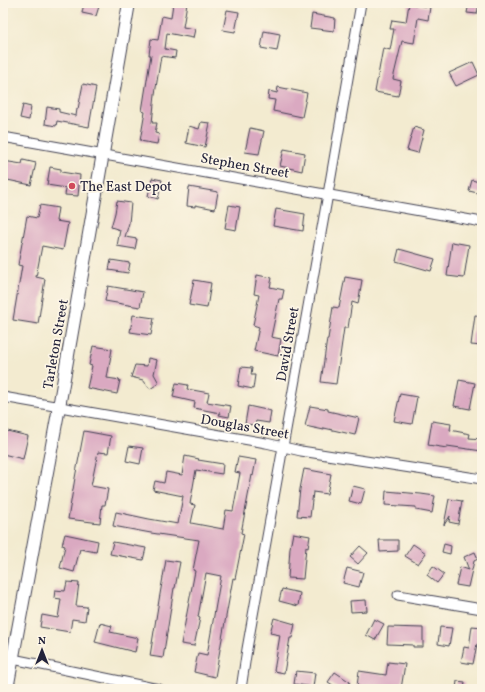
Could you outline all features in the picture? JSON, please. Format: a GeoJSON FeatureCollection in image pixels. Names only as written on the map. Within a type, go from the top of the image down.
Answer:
{"type":"FeatureCollection","features":[{"type":"Feature","properties":{"kind":"main road","name":"Tarleton Street"},"geometry":{"type":"LineString","coordinates":[[7,689],[8,658],[59,407],[129,3]]}},
{"type":"Feature","properties":{"kind":"street","name":"David Street"},"geometry":{"type":"LineString","coordinates":[[241,689],[361,3]]}},
{"type":"Feature","properties":{"kind":"street","name":"Stephen Street"},"geometry":{"type":"LineString","coordinates":[[3,137],[482,222]]}},
{"type":"Feature","properties":{"kind":"street","name":"Douglas Street"},"geometry":{"type":"LineString","coordinates":[[3,397],[283,447],[482,479]]}},
{"type":"Feature","properties":{"kind":"street"},"geometry":{"type":"LineString","coordinates":[[398,595],[482,609]]}},
{"type":"Feature","properties":{"kind":"street"},"geometry":{"type":"LineString","coordinates":[[8,658],[120,685],[159,689]]}},
{"type":"Feature","properties":{"kind":"building"},"geometry":{"type":"Polygon","coordinates":[[[84,3],[100,3],[96,16],[82,13],[84,3]]]}},
{"type":"Feature","properties":{"kind":"building"},"geometry":{"type":"Polygon","coordinates":[[[173,3],[187,3],[183,27],[195,29],[193,38],[167,33],[165,49],[176,51],[175,58],[161,56],[152,123],[157,123],[155,133],[159,134],[157,144],[140,141],[145,112],[142,111],[151,55],[149,55],[151,39],[158,40],[162,16],[171,18],[173,3]]]}},
{"type":"Feature","properties":{"kind":"building"},"geometry":{"type":"Polygon","coordinates":[[[469,3],[479,3],[477,14],[467,13],[469,3]]]}},
{"type":"Feature","properties":{"kind":"building"},"geometry":{"type":"Polygon","coordinates":[[[409,4],[430,7],[428,20],[418,18],[414,43],[402,41],[393,79],[401,81],[398,96],[375,92],[383,48],[390,50],[394,29],[390,29],[392,20],[406,22],[409,4]]]}},
{"type":"Feature","properties":{"kind":"building"},"geometry":{"type":"Polygon","coordinates":[[[227,10],[239,12],[235,32],[223,30],[227,10]]]}},
{"type":"Feature","properties":{"kind":"building"},"geometry":{"type":"Polygon","coordinates":[[[312,14],[335,18],[334,31],[310,28],[312,14]]]}},
{"type":"Feature","properties":{"kind":"building"},"geometry":{"type":"Polygon","coordinates":[[[264,31],[280,34],[277,51],[261,48],[264,31]]]}},
{"type":"Feature","properties":{"kind":"building"},"geometry":{"type":"Polygon","coordinates":[[[473,62],[479,75],[456,86],[449,73],[473,62]]]}},
{"type":"Feature","properties":{"kind":"building"},"geometry":{"type":"Polygon","coordinates":[[[83,84],[96,87],[89,127],[57,121],[56,126],[45,124],[47,107],[59,109],[59,112],[76,116],[83,84]]]}},
{"type":"Feature","properties":{"kind":"building"},"geometry":{"type":"Polygon","coordinates":[[[278,87],[307,93],[302,117],[273,111],[275,100],[268,99],[269,91],[277,93],[278,87]]]}},
{"type":"Feature","properties":{"kind":"building"},"geometry":{"type":"Polygon","coordinates":[[[23,105],[31,107],[29,120],[20,118],[23,105]]]}},
{"type":"Feature","properties":{"kind":"building"},"geometry":{"type":"Polygon","coordinates":[[[201,122],[210,123],[205,147],[186,143],[189,126],[199,129],[201,122]]]}},
{"type":"Feature","properties":{"kind":"building"},"geometry":{"type":"Polygon","coordinates":[[[414,127],[424,130],[418,153],[407,150],[414,127]]]}},
{"type":"Feature","properties":{"kind":"building"},"geometry":{"type":"Polygon","coordinates":[[[250,128],[264,131],[259,154],[245,152],[250,128]]]}},
{"type":"Feature","properties":{"kind":"building"},"geometry":{"type":"Polygon","coordinates":[[[284,149],[305,153],[302,171],[280,166],[284,149]]]}},
{"type":"Feature","properties":{"kind":"building"},"geometry":{"type":"Polygon","coordinates":[[[23,160],[36,163],[31,185],[3,179],[3,161],[22,164],[23,160]]]}},
{"type":"Feature","properties":{"kind":"building"},"geometry":{"type":"Polygon","coordinates":[[[50,167],[61,169],[61,172],[80,175],[78,196],[65,195],[66,188],[47,185],[50,167]]]}},
{"type":"Feature","properties":{"kind":"building"},"geometry":{"type":"Polygon","coordinates":[[[152,178],[162,180],[158,199],[148,196],[152,178]]]}},
{"type":"Feature","properties":{"kind":"building"},"geometry":{"type":"Polygon","coordinates":[[[472,180],[482,183],[482,194],[469,191],[472,180]]]}},
{"type":"Feature","properties":{"kind":"building"},"geometry":{"type":"Polygon","coordinates":[[[189,187],[218,192],[215,209],[195,205],[195,207],[187,206],[189,187]]]}},
{"type":"Feature","properties":{"kind":"building"},"geometry":{"type":"Polygon","coordinates":[[[117,201],[131,203],[129,223],[125,237],[137,239],[135,249],[117,246],[120,230],[111,227],[117,201]]]}},
{"type":"Feature","properties":{"kind":"building"},"geometry":{"type":"Polygon","coordinates":[[[40,205],[58,208],[56,221],[68,223],[63,250],[42,246],[36,277],[45,279],[38,324],[13,320],[22,266],[18,265],[27,216],[37,218],[40,205]]]}},
{"type":"Feature","properties":{"kind":"building"},"geometry":{"type":"Polygon","coordinates":[[[229,205],[240,207],[236,230],[225,228],[229,205]]]}},
{"type":"Feature","properties":{"kind":"building"},"geometry":{"type":"Polygon","coordinates":[[[276,209],[305,214],[303,231],[273,226],[276,209]]]}},
{"type":"Feature","properties":{"kind":"building"},"geometry":{"type":"Polygon","coordinates":[[[452,242],[469,245],[464,278],[447,276],[452,242]]]}},
{"type":"Feature","properties":{"kind":"building"},"geometry":{"type":"Polygon","coordinates":[[[399,249],[435,259],[431,271],[396,261],[399,249]]]}},
{"type":"Feature","properties":{"kind":"building"},"geometry":{"type":"Polygon","coordinates":[[[111,260],[130,263],[128,273],[109,270],[111,260]]]}},
{"type":"Feature","properties":{"kind":"building"},"geometry":{"type":"Polygon","coordinates":[[[257,275],[272,278],[270,287],[284,290],[282,299],[279,299],[271,337],[281,339],[278,356],[254,351],[259,327],[253,325],[259,295],[254,294],[257,275]]]}},
{"type":"Feature","properties":{"kind":"building"},"geometry":{"type":"Polygon","coordinates":[[[345,277],[362,280],[358,304],[352,302],[348,328],[344,328],[336,384],[321,382],[333,307],[339,308],[345,277]]]}},
{"type":"Feature","properties":{"kind":"building"},"geometry":{"type":"Polygon","coordinates":[[[194,280],[211,283],[207,308],[189,305],[194,280]]]}},
{"type":"Feature","properties":{"kind":"building"},"geometry":{"type":"Polygon","coordinates":[[[108,286],[143,292],[140,307],[105,301],[108,286]]]}},
{"type":"Feature","properties":{"kind":"building"},"geometry":{"type":"Polygon","coordinates":[[[133,315],[154,318],[151,335],[130,332],[133,315]]]}},
{"type":"Feature","properties":{"kind":"building"},"geometry":{"type":"Polygon","coordinates":[[[475,315],[482,316],[482,346],[471,345],[475,315]]]}},
{"type":"Feature","properties":{"kind":"building"},"geometry":{"type":"Polygon","coordinates":[[[93,346],[112,349],[107,378],[120,380],[117,394],[87,388],[92,366],[89,365],[93,346]]]}},
{"type":"Feature","properties":{"kind":"building"},"geometry":{"type":"Polygon","coordinates":[[[148,358],[157,360],[154,374],[159,383],[150,389],[143,380],[131,377],[135,365],[147,366],[148,358]]]}},
{"type":"Feature","properties":{"kind":"building"},"geometry":{"type":"Polygon","coordinates":[[[241,367],[252,368],[251,375],[255,375],[253,389],[238,386],[241,367]]]}},
{"type":"Feature","properties":{"kind":"building"},"geometry":{"type":"Polygon","coordinates":[[[459,380],[475,383],[470,409],[454,406],[459,380]]]}},
{"type":"Feature","properties":{"kind":"building"},"geometry":{"type":"Polygon","coordinates":[[[176,383],[188,385],[187,389],[209,393],[207,402],[231,406],[229,417],[219,415],[220,413],[194,408],[195,402],[173,397],[176,383]]]}},
{"type":"Feature","properties":{"kind":"building"},"geometry":{"type":"Polygon","coordinates":[[[400,394],[417,397],[412,424],[394,421],[400,394]]]}},
{"type":"Feature","properties":{"kind":"building"},"geometry":{"type":"Polygon","coordinates":[[[248,406],[271,411],[269,423],[256,421],[255,425],[245,424],[248,406]]]}},
{"type":"Feature","properties":{"kind":"building"},"geometry":{"type":"Polygon","coordinates":[[[310,406],[328,409],[328,411],[359,418],[355,435],[324,428],[324,430],[305,426],[310,406]]]}},
{"type":"Feature","properties":{"kind":"building"},"geometry":{"type":"Polygon","coordinates":[[[432,421],[451,424],[450,430],[470,434],[469,438],[482,439],[482,451],[428,445],[432,421]]]}},
{"type":"Feature","properties":{"kind":"building"},"geometry":{"type":"Polygon","coordinates":[[[3,430],[28,436],[23,459],[3,454],[3,430]]]}},
{"type":"Feature","properties":{"kind":"building"},"geometry":{"type":"Polygon","coordinates":[[[84,431],[111,436],[108,453],[98,452],[91,486],[108,489],[105,505],[102,505],[100,523],[68,519],[84,431]]]}},
{"type":"Feature","properties":{"kind":"building"},"geometry":{"type":"Polygon","coordinates":[[[129,446],[143,448],[140,464],[126,461],[129,446]]]}},
{"type":"Feature","properties":{"kind":"building"},"geometry":{"type":"Polygon","coordinates":[[[185,456],[199,459],[198,460],[223,464],[222,474],[196,470],[190,504],[195,505],[191,523],[223,529],[226,510],[233,511],[240,473],[235,472],[238,457],[256,460],[241,533],[244,534],[235,579],[233,578],[215,677],[194,672],[198,653],[207,655],[221,576],[206,573],[198,617],[200,618],[194,646],[181,644],[195,571],[193,570],[199,540],[113,526],[116,512],[178,524],[183,496],[153,490],[155,481],[164,483],[166,472],[182,475],[185,456]]]}},
{"type":"Feature","properties":{"kind":"building"},"geometry":{"type":"Polygon","coordinates":[[[304,469],[331,474],[327,494],[313,492],[310,517],[297,516],[304,469]]]}},
{"type":"Feature","properties":{"kind":"building"},"geometry":{"type":"Polygon","coordinates":[[[353,486],[365,489],[361,504],[349,501],[353,486]]]}},
{"type":"Feature","properties":{"kind":"building"},"geometry":{"type":"Polygon","coordinates":[[[386,491],[435,496],[432,513],[416,510],[416,507],[385,505],[386,491]]]}},
{"type":"Feature","properties":{"kind":"building"},"geometry":{"type":"Polygon","coordinates":[[[449,499],[462,501],[458,524],[449,522],[450,516],[444,525],[449,499]]]}},
{"type":"Feature","properties":{"kind":"building"},"geometry":{"type":"Polygon","coordinates":[[[293,533],[310,536],[308,548],[306,547],[303,579],[288,578],[290,548],[293,533]]]}},
{"type":"Feature","properties":{"kind":"building"},"geometry":{"type":"Polygon","coordinates":[[[65,534],[98,541],[96,552],[80,549],[74,572],[60,568],[65,546],[62,545],[65,534]]]}},
{"type":"Feature","properties":{"kind":"building"},"geometry":{"type":"Polygon","coordinates":[[[379,540],[398,540],[398,551],[380,552],[379,540]]]}},
{"type":"Feature","properties":{"kind":"building"},"geometry":{"type":"Polygon","coordinates":[[[113,542],[146,548],[143,560],[110,554],[113,542]]]}},
{"type":"Feature","properties":{"kind":"building"},"geometry":{"type":"Polygon","coordinates":[[[413,544],[426,553],[418,564],[405,556],[413,544]]]}},
{"type":"Feature","properties":{"kind":"building"},"geometry":{"type":"Polygon","coordinates":[[[444,544],[451,546],[450,554],[442,552],[444,544]]]}},
{"type":"Feature","properties":{"kind":"building"},"geometry":{"type":"Polygon","coordinates":[[[360,546],[368,553],[358,564],[350,557],[360,546]]]}},
{"type":"Feature","properties":{"kind":"building"},"geometry":{"type":"Polygon","coordinates":[[[475,552],[478,559],[474,561],[468,587],[456,585],[460,567],[469,570],[464,557],[475,552]]]}},
{"type":"Feature","properties":{"kind":"building"},"geometry":{"type":"Polygon","coordinates":[[[166,560],[180,562],[174,588],[163,658],[150,656],[166,560]]]}},
{"type":"Feature","properties":{"kind":"building"},"geometry":{"type":"Polygon","coordinates":[[[433,566],[444,574],[437,583],[427,575],[433,566]]]}},
{"type":"Feature","properties":{"kind":"building"},"geometry":{"type":"Polygon","coordinates":[[[347,568],[363,572],[359,587],[343,583],[347,568]]]}},
{"type":"Feature","properties":{"kind":"building"},"geometry":{"type":"Polygon","coordinates":[[[67,582],[79,583],[76,606],[87,607],[85,621],[72,619],[70,632],[40,627],[42,615],[58,618],[61,599],[54,598],[55,590],[65,591],[67,582]]]}},
{"type":"Feature","properties":{"kind":"building"},"geometry":{"type":"Polygon","coordinates":[[[282,589],[300,593],[298,606],[279,601],[282,589]]]}},
{"type":"Feature","properties":{"kind":"building"},"geometry":{"type":"Polygon","coordinates":[[[366,600],[367,611],[351,612],[350,601],[366,600]]]}},
{"type":"Feature","properties":{"kind":"building"},"geometry":{"type":"Polygon","coordinates":[[[274,618],[295,624],[292,638],[290,638],[284,673],[274,671],[280,635],[270,633],[274,618]]]}},
{"type":"Feature","properties":{"kind":"building"},"geometry":{"type":"Polygon","coordinates":[[[374,619],[384,624],[375,640],[366,635],[374,619]]]}},
{"type":"Feature","properties":{"kind":"building"},"geometry":{"type":"Polygon","coordinates":[[[100,623],[112,626],[110,632],[138,638],[135,652],[95,642],[100,623]]]}},
{"type":"Feature","properties":{"kind":"building"},"geometry":{"type":"Polygon","coordinates":[[[472,626],[482,627],[473,664],[461,662],[464,647],[469,648],[472,626]]]}},
{"type":"Feature","properties":{"kind":"building"},"geometry":{"type":"Polygon","coordinates":[[[388,627],[423,628],[423,647],[387,644],[388,627]]]}},
{"type":"Feature","properties":{"kind":"building"},"geometry":{"type":"Polygon","coordinates":[[[440,627],[452,628],[449,646],[438,644],[440,627]]]}},
{"type":"Feature","properties":{"kind":"building"},"geometry":{"type":"Polygon","coordinates":[[[388,662],[405,664],[401,689],[377,689],[357,686],[359,671],[386,675],[388,662]]]}},
{"type":"Feature","properties":{"kind":"building"},"geometry":{"type":"Polygon","coordinates":[[[296,671],[315,673],[313,687],[294,684],[296,671]]]}},
{"type":"Feature","properties":{"kind":"building"},"geometry":{"type":"Polygon","coordinates":[[[335,672],[350,682],[346,689],[339,689],[328,682],[335,672]]]}},
{"type":"Feature","properties":{"kind":"building"},"geometry":{"type":"Polygon","coordinates":[[[457,681],[465,682],[464,689],[456,689],[457,681]]]}},
{"type":"Feature","properties":{"kind":"place","name":"The East Depot"},"geometry":{"type":"Point","coordinates":[72,186]}}]}
